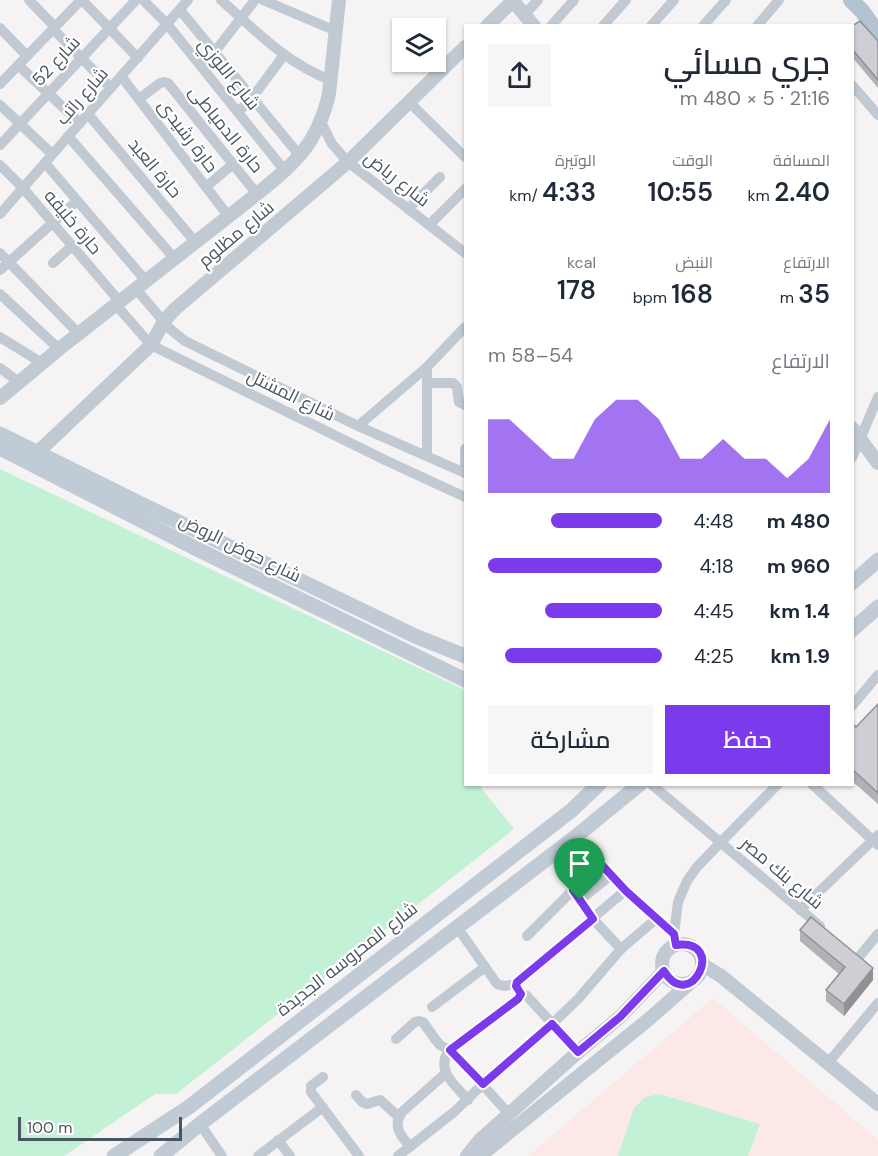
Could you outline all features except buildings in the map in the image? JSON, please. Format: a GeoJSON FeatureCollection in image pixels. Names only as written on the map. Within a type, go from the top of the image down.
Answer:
{"type":"FeatureCollection","features":[{"type":"Feature","properties":{"kind":"main road"},"geometry":{"type":"LineString","coordinates":[[851,0],[878,33]]}},
{"type":"Feature","properties":{"kind":"main road","name":"شارع حوض الروض"},"geometry":{"type":"LineString","coordinates":[[0,434],[38,453],[84,484]]}},
{"type":"Feature","properties":{"kind":"main road","name":"شارع حوض الروض"},"geometry":{"type":"LineString","coordinates":[[0,448],[84,484],[464,679]]}},
{"type":"Feature","properties":{"kind":"main road","name":"شارع حوض الروض"},"geometry":{"type":"LineString","coordinates":[[137,511],[415,636],[464,656]]}},
{"type":"Feature","properties":{"kind":"main road"},"geometry":{"type":"LineString","coordinates":[[854,582],[878,560]]}},
{"type":"Feature","properties":{"kind":"main road"},"geometry":{"type":"LineString","coordinates":[[854,628],[878,607]]}},
{"type":"Feature","properties":{"kind":"main road","name":"شارع المحروسه الجديدة"},"geometry":{"type":"LineString","coordinates":[[114,1156],[189,1107],[572,810],[597,786]]}},
{"type":"Feature","properties":{"kind":"main road"},"geometry":{"type":"LineString","coordinates":[[161,1156],[574,838],[638,786]]}},
{"type":"Feature","properties":{"kind":"main road"},"geometry":{"type":"LineString","coordinates":[[572,810],[588,826]]}},
{"type":"Feature","properties":{"kind":"street"},"geometry":{"type":"LineString","coordinates":[[29,0],[111,88]]}},
{"type":"Feature","properties":{"kind":"street"},"geometry":{"type":"LineString","coordinates":[[0,83],[81,0],[138,58]]}},
{"type":"Feature","properties":{"kind":"street","name":"شارع 52"},"geometry":{"type":"LineString","coordinates":[[0,146],[136,0]]}},
{"type":"Feature","properties":{"kind":"street","name":"شارع اللوزي"},"geometry":{"type":"LineString","coordinates":[[143,0],[167,24],[203,67],[285,171]]}},
{"type":"Feature","properties":{"kind":"street","name":"شارع راتب"},"geometry":{"type":"LineString","coordinates":[[0,214],[188,0]]}},
{"type":"Feature","properties":{"kind":"street"},"geometry":{"type":"LineString","coordinates":[[221,0],[284,55],[330,80]]}},
{"type":"Feature","properties":{"kind":"street"},"geometry":{"type":"LineString","coordinates":[[203,67],[255,0]]}},
{"type":"Feature","properties":{"kind":"street"},"geometry":{"type":"LineString","coordinates":[[263,0],[336,32]]}},
{"type":"Feature","properties":{"kind":"street","name":"شارع مظلوم"},"geometry":{"type":"LineString","coordinates":[[0,398],[59,349],[229,217],[300,156],[314,137],[329,94],[339,0]]}},
{"type":"Feature","properties":{"kind":"street"},"geometry":{"type":"LineString","coordinates":[[489,24],[512,0],[529,20],[538,0]]}},
{"type":"Feature","properties":{"kind":"street"},"geometry":{"type":"LineString","coordinates":[[553,24],[574,0]]}},
{"type":"Feature","properties":{"kind":"street"},"geometry":{"type":"LineString","coordinates":[[605,24],[626,0]]}},
{"type":"Feature","properties":{"kind":"street"},"geometry":{"type":"LineString","coordinates":[[653,24],[674,0]]}},
{"type":"Feature","properties":{"kind":"street"},"geometry":{"type":"LineString","coordinates":[[705,24],[726,0]]}},
{"type":"Feature","properties":{"kind":"street"},"geometry":{"type":"LineString","coordinates":[[759,24],[779,0]]}},
{"type":"Feature","properties":{"kind":"street"},"geometry":{"type":"LineString","coordinates":[[180,9],[300,156]]}},
{"type":"Feature","properties":{"kind":"street"},"geometry":{"type":"LineString","coordinates":[[0,28],[27,56]]}},
{"type":"Feature","properties":{"kind":"street","name":"شارع مظلوم"},"geometry":{"type":"LineString","coordinates":[[38,453],[152,345],[164,321],[184,301],[348,162],[464,48]]}},
{"type":"Feature","properties":{"kind":"street"},"geometry":{"type":"LineString","coordinates":[[238,112],[252,98],[284,55]]}},
{"type":"Feature","properties":{"kind":"street"},"geometry":{"type":"LineString","coordinates":[[18,65],[80,123]]}},
{"type":"Feature","properties":{"kind":"street","name":"حارة رشيدى"},"geometry":{"type":"LineString","coordinates":[[121,76],[229,217]]}},
{"type":"Feature","properties":{"kind":"street","name":"حارة الدمياطى"},"geometry":{"type":"LineString","coordinates":[[139,99],[160,83],[168,82],[257,194]]}},
{"type":"Feature","properties":{"kind":"street"},"geometry":{"type":"LineString","coordinates":[[854,88],[878,115]]}},
{"type":"Feature","properties":{"kind":"street"},"geometry":{"type":"LineString","coordinates":[[409,102],[464,156]]}},
{"type":"Feature","properties":{"kind":"street","name":"شارع المشتل"},"geometry":{"type":"LineString","coordinates":[[0,105],[20,124],[48,159],[141,285],[170,329],[185,341],[358,426],[464,473]]}},
{"type":"Feature","properties":{"kind":"street","name":"حارة العبد"},"geometry":{"type":"LineString","coordinates":[[88,114],[196,243]]}},
{"type":"Feature","properties":{"kind":"street","name":"شارع رياض"},"geometry":{"type":"LineString","coordinates":[[321,122],[332,144],[348,162],[464,252]]}},
{"type":"Feature","properties":{"kind":"street"},"geometry":{"type":"LineString","coordinates":[[68,136],[175,259]]}},
{"type":"Feature","properties":{"kind":"street"},"geometry":{"type":"LineString","coordinates":[[206,187],[233,164]]}},
{"type":"Feature","properties":{"kind":"street","name":"حارة خليفه"},"geometry":{"type":"LineString","coordinates":[[0,165],[23,188],[118,304]]}},
{"type":"Feature","properties":{"kind":"street"},"geometry":{"type":"LineString","coordinates":[[408,209],[440,177]]}},
{"type":"Feature","properties":{"kind":"street"},"geometry":{"type":"LineString","coordinates":[[429,225],[464,190]]}},
{"type":"Feature","properties":{"kind":"street"},"geometry":{"type":"LineString","coordinates":[[0,270],[77,201]]}},
{"type":"Feature","properties":{"kind":"street"},"geometry":{"type":"LineString","coordinates":[[53,263],[72,246]]}},
{"type":"Feature","properties":{"kind":"street"},"geometry":{"type":"LineString","coordinates":[[0,253],[79,334]]}},
{"type":"Feature","properties":{"kind":"street"},"geometry":{"type":"LineString","coordinates":[[0,294],[59,349]]}},
{"type":"Feature","properties":{"kind":"street","name":"شارع المشتل"},"geometry":{"type":"LineString","coordinates":[[118,304],[152,345],[464,497]]}},
{"type":"Feature","properties":{"kind":"street"},"geometry":{"type":"LineString","coordinates":[[358,426],[427,367],[464,328]]}},
{"type":"Feature","properties":{"kind":"street"},"geometry":{"type":"LineString","coordinates":[[0,338],[42,363]]}},
{"type":"Feature","properties":{"kind":"street"},"geometry":{"type":"LineString","coordinates":[[427,367],[428,456]]}},
{"type":"Feature","properties":{"kind":"street"},"geometry":{"type":"LineString","coordinates":[[0,369],[20,382]]}},
{"type":"Feature","properties":{"kind":"street"},"geometry":{"type":"LineString","coordinates":[[427,383],[453,383],[457,387],[459,402],[464,405]]}},
{"type":"Feature","properties":{"kind":"street"},"geometry":{"type":"LineString","coordinates":[[878,398],[856,434],[878,463]]}},
{"type":"Feature","properties":{"kind":"street"},"geometry":{"type":"LineString","coordinates":[[387,461],[397,443]]}},
{"type":"Feature","properties":{"kind":"street"},"geometry":{"type":"LineString","coordinates":[[854,704],[878,675]]}},
{"type":"Feature","properties":{"kind":"street","name":"شارع بنك مصر"},"geometry":{"type":"LineString","coordinates":[[653,786],[825,930]]}},
{"type":"Feature","properties":{"kind":"street"},"geometry":{"type":"LineString","coordinates":[[690,983],[682,984],[668,978],[662,963],[675,940],[676,908],[687,881],[697,867],[776,786]]}},
{"type":"Feature","properties":{"kind":"street"},"geometry":{"type":"LineString","coordinates":[[800,910],[876,841],[814,786]]}},
{"type":"Feature","properties":{"kind":"street"},"geometry":{"type":"LineString","coordinates":[[480,1156],[649,1019],[696,979],[701,972],[703,965],[697,950],[675,940],[574,838]]}},
{"type":"Feature","properties":{"kind":"street"},"geometry":{"type":"LineString","coordinates":[[528,936],[600,863]]}},
{"type":"Feature","properties":{"kind":"street"},"geometry":{"type":"LineString","coordinates":[[580,900],[611,875]]}},
{"type":"Feature","properties":{"kind":"street"},"geometry":{"type":"LineString","coordinates":[[573,890],[593,919],[621,949]]}},
{"type":"Feature","properties":{"kind":"street"},"geometry":{"type":"LineString","coordinates":[[468,1100],[446,1073],[444,1061],[447,1053],[518,999],[517,982],[626,891]]}},
{"type":"Feature","properties":{"kind":"street"},"geometry":{"type":"LineString","coordinates":[[398,1156],[468,1100],[483,1084],[552,1024],[578,999],[621,949],[656,919]]}},
{"type":"Feature","properties":{"kind":"street"},"geometry":{"type":"LineString","coordinates":[[456,927],[497,984],[518,989],[529,998],[578,1052]]}},
{"type":"Feature","properties":{"kind":"street"},"geometry":{"type":"LineString","coordinates":[[857,957],[878,934]]}},
{"type":"Feature","properties":{"kind":"street"},"geometry":{"type":"LineString","coordinates":[[703,965],[721,976],[828,1063],[876,1098]]}},
{"type":"Feature","properties":{"kind":"street"},"geometry":{"type":"LineString","coordinates":[[432,1007],[485,967]]}},
{"type":"Feature","properties":{"kind":"street"},"geometry":{"type":"LineString","coordinates":[[467,1156],[480,1140],[620,1017],[664,971]]}},
{"type":"Feature","properties":{"kind":"street"},"geometry":{"type":"LineString","coordinates":[[828,1063],[878,1003]]}},
{"type":"Feature","properties":{"kind":"street"},"geometry":{"type":"LineString","coordinates":[[396,1039],[415,1022],[423,1022],[440,1045],[450,1050],[509,1114]]}},
{"type":"Feature","properties":{"kind":"street"},"geometry":{"type":"LineString","coordinates":[[410,1147],[400,1133],[399,1117],[446,1073]]}},
{"type":"Feature","properties":{"kind":"street"},"geometry":{"type":"LineString","coordinates":[[323,1077],[310,1089],[355,1155]]}},
{"type":"Feature","properties":{"kind":"street"},"geometry":{"type":"LineString","coordinates":[[356,1095],[367,1104],[378,1100],[383,1101],[399,1117]]}},
{"type":"Feature","properties":{"kind":"street"},"geometry":{"type":"LineString","coordinates":[[263,1155],[278,1140],[323,1107]]}},
{"type":"Feature","properties":{"kind":"street"},"geometry":{"type":"LineString","coordinates":[[200,1124],[222,1156]]}},
{"type":"Feature","properties":{"kind":"street"},"geometry":{"type":"LineString","coordinates":[[278,1140],[290,1156]]}},
{"type":"Feature","properties":{"kind":"shaded area"},"geometry":{"type":"Polygon","coordinates":[[[713,998],[878,1140],[878,1156],[528,1156],[713,998]]]}},
{"type":"Feature","properties":{"kind":"green space"},"geometry":{"type":"Polygon","coordinates":[[[0,469],[464,690],[464,786],[481,786],[514,829],[176,1094],[155,1094],[64,1156],[0,1156],[0,469]]]}},
{"type":"Feature","properties":{"kind":"green space"},"geometry":{"type":"Polygon","coordinates":[[[660,1094],[760,1124],[748,1156],[618,1156],[634,1108],[645,1097],[660,1094]]]}},
{"type":"Feature","properties":{"kind":"route"},"geometry":{"type":"LineString","coordinates":[[600,863],[626,891],[674,934],[676,945],[683,944],[697,950],[703,965],[701,972],[690,983],[682,984],[668,978],[664,971],[620,1017],[578,1052],[552,1024],[483,1084],[450,1050],[518,999],[521,994],[516,983],[593,919],[580,900],[573,890],[600,863]]}}]}
